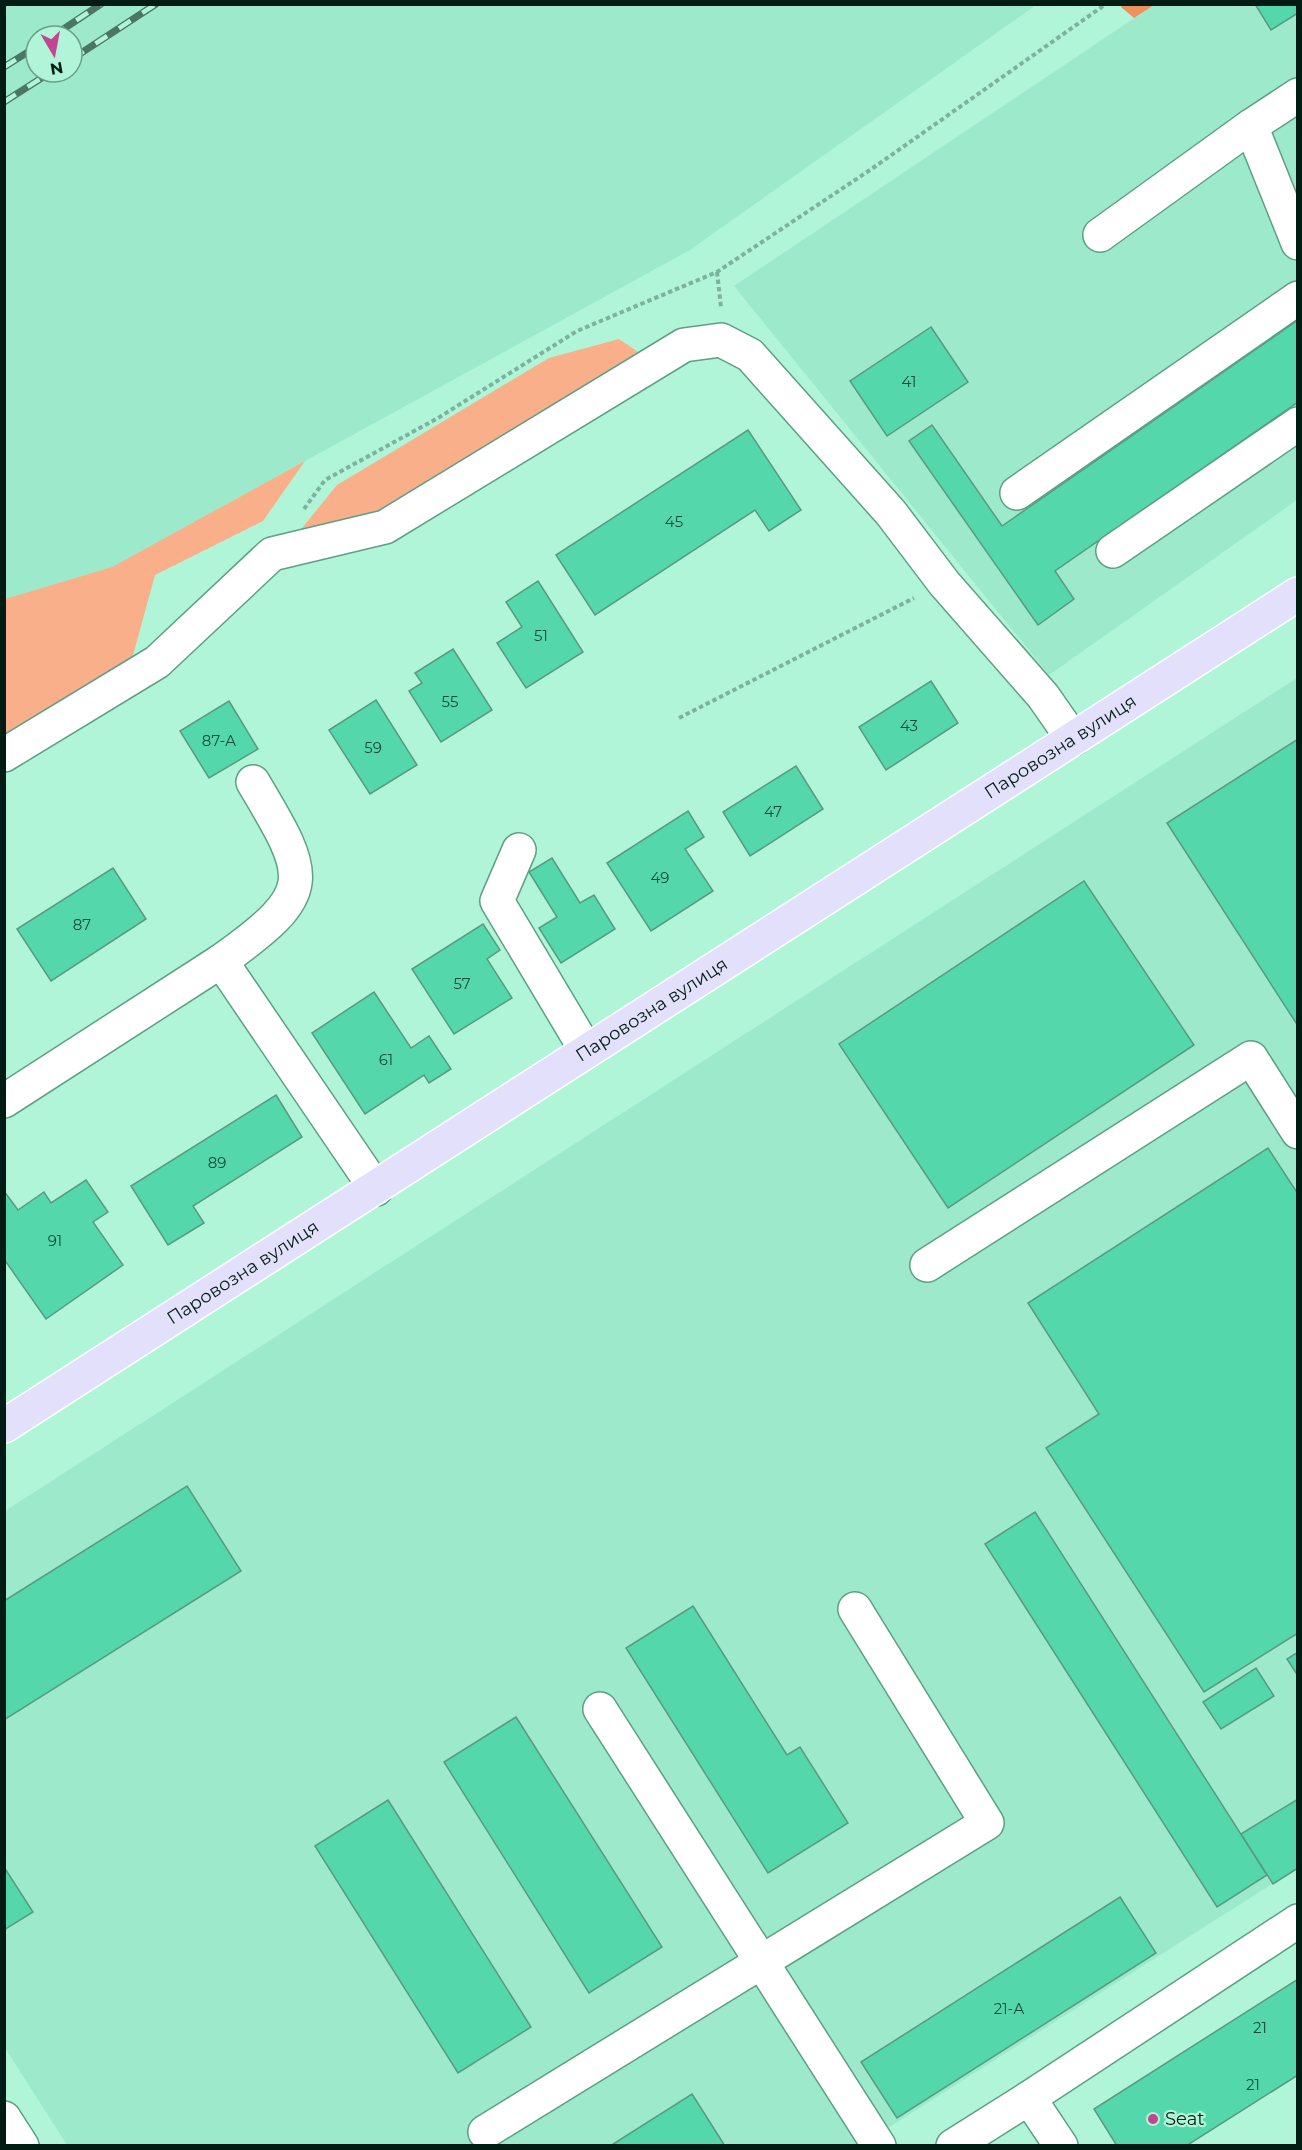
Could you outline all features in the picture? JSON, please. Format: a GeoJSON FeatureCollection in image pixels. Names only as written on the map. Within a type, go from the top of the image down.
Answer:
{"type":"FeatureCollection","features":[{"type":"Feature","properties":{"kind":"main road","name":"Паровозна вулиця"},"geometry":{"type":"LineString","coordinates":[[4,1426],[376,1189],[586,1050],[1298,594]]}},
{"type":"Feature","properties":{"kind":"street"},"geometry":{"type":"LineString","coordinates":[[1100,236],[1251,126],[1298,95]]}},
{"type":"Feature","properties":{"kind":"street"},"geometry":{"type":"LineString","coordinates":[[1251,126],[1298,243]]}},
{"type":"Feature","properties":{"kind":"street"},"geometry":{"type":"LineString","coordinates":[[1017,493],[1298,298]]}},
{"type":"Feature","properties":{"kind":"street"},"geometry":{"type":"LineString","coordinates":[[4,755],[157,662],[272,554],[385,527],[684,345],[721,340],[750,355],[891,513],[944,583],[1043,696],[1073,739]]}},
{"type":"Feature","properties":{"kind":"street"},"geometry":{"type":"LineString","coordinates":[[1113,550],[1298,424]]}},
{"type":"Feature","properties":{"kind":"street"},"geometry":{"type":"LineString","coordinates":[[4,1101],[221,961],[262,932],[285,908],[297,885],[295,863],[286,838],[253,782]]}},
{"type":"Feature","properties":{"kind":"street"},"geometry":{"type":"LineString","coordinates":[[519,850],[497,901],[586,1050]]}},
{"type":"Feature","properties":{"kind":"street"},"geometry":{"type":"LineString","coordinates":[[221,961],[376,1189]]}},
{"type":"Feature","properties":{"kind":"street"},"geometry":{"type":"LineString","coordinates":[[927,1265],[1251,1058],[1288,1096],[1298,1132]]}},
{"type":"Feature","properties":{"kind":"street"},"geometry":{"type":"LineString","coordinates":[[485,2132],[987,1823],[855,1609]]}},
{"type":"Feature","properties":{"kind":"street"},"geometry":{"type":"LineString","coordinates":[[600,1709],[879,2145]]}},
{"type":"Feature","properties":{"kind":"street"},"geometry":{"type":"LineString","coordinates":[[952,2145],[1029,2098],[1298,1921]]}},
{"type":"Feature","properties":{"kind":"street"},"geometry":{"type":"LineString","coordinates":[[1029,2098],[1061,2145]]}},
{"type":"Feature","properties":{"kind":"street"},"geometry":{"type":"LineString","coordinates":[[4,2118],[22,2145]]}},
{"type":"Feature","properties":{"kind":"path"},"geometry":{"type":"LineString","coordinates":[[272,554],[325,480],[438,418],[577,331],[717,272],[873,168],[1106,4]]}},
{"type":"Feature","properties":{"kind":"path"},"geometry":{"type":"LineString","coordinates":[[679,718],[944,583]]}},
{"type":"Feature","properties":{"kind":"shaded area"},"geometry":{"type":"Polygon","coordinates":[[[1122,4],[1154,5],[1134,18],[1121,7],[1122,4]]]}},
{"type":"Feature","properties":{"kind":"shaded area"},"geometry":{"type":"Polygon","coordinates":[[[5,5],[1036,5],[690,250],[112,567],[5,599],[5,5]]]}},
{"type":"Feature","properties":{"kind":"shaded area"},"geometry":{"type":"Polygon","coordinates":[[[1154,5],[1297,5],[1297,500],[1049,675],[734,286],[1154,5]]]}},
{"type":"Feature","properties":{"kind":"shaded area"},"geometry":{"type":"Polygon","coordinates":[[[619,339],[641,354],[388,511],[298,533],[337,485],[549,358],[619,339]]]}},
{"type":"Feature","properties":{"kind":"shaded area"},"geometry":{"type":"Polygon","coordinates":[[[305,461],[263,521],[155,575],[129,670],[5,745],[5,599],[112,567],[305,461]]]}},
{"type":"Feature","properties":{"kind":"shaded area"},"geometry":{"type":"Polygon","coordinates":[[[1297,678],[1297,1868],[861,2145],[67,2145],[5,2048],[5,1511],[1297,678]]]}},
{"type":"Feature","properties":{"kind":"building"},"geometry":{"type":"Polygon","coordinates":[[[1255,4],[1298,4],[1298,13],[1271,30],[1255,4]]]}},
{"type":"Feature","properties":{"kind":"building"},"geometry":{"type":"Polygon","coordinates":[[[1298,320],[1298,402],[1055,571],[1074,599],[1038,625],[909,441],[932,425],[1002,526],[1298,320]]]}},
{"type":"Feature","properties":{"kind":"building"},"geometry":{"type":"Polygon","coordinates":[[[931,327],[968,382],[887,436],[850,381],[931,327]]]}},
{"type":"Feature","properties":{"kind":"building"},"geometry":{"type":"Polygon","coordinates":[[[748,430],[801,510],[769,531],[755,510],[595,615],[556,555],[748,430]]]}},
{"type":"Feature","properties":{"kind":"building"},"geometry":{"type":"Polygon","coordinates":[[[538,581],[583,652],[526,688],[497,643],[522,627],[506,602],[538,581]]]}},
{"type":"Feature","properties":{"kind":"building"},"geometry":{"type":"Polygon","coordinates":[[[453,649],[492,710],[441,742],[409,691],[422,683],[415,673],[453,649]]]}},
{"type":"Feature","properties":{"kind":"building"},"geometry":{"type":"Polygon","coordinates":[[[931,681],[958,723],[886,770],[859,727],[931,681]]]}},
{"type":"Feature","properties":{"kind":"building"},"geometry":{"type":"Polygon","coordinates":[[[376,700],[417,765],[370,794],[329,730],[376,700]]]}},
{"type":"Feature","properties":{"kind":"building"},"geometry":{"type":"Polygon","coordinates":[[[229,701],[258,749],[209,778],[180,731],[229,701]]]}},
{"type":"Feature","properties":{"kind":"building"},"geometry":{"type":"Polygon","coordinates":[[[1298,739],[1298,1026],[1167,823],[1298,739]]]}},
{"type":"Feature","properties":{"kind":"building"},"geometry":{"type":"Polygon","coordinates":[[[796,766],[823,809],[750,856],[723,812],[796,766]]]}},
{"type":"Feature","properties":{"kind":"building"},"geometry":{"type":"Polygon","coordinates":[[[688,811],[704,837],[685,849],[713,891],[651,931],[607,863],[688,811]]]}},
{"type":"Feature","properties":{"kind":"building"},"geometry":{"type":"Polygon","coordinates":[[[552,858],[580,903],[594,895],[615,929],[561,963],[539,928],[557,917],[529,872],[552,858]]]}},
{"type":"Feature","properties":{"kind":"building"},"geometry":{"type":"Polygon","coordinates":[[[113,868],[146,919],[51,981],[17,929],[113,868]]]}},
{"type":"Feature","properties":{"kind":"building"},"geometry":{"type":"Polygon","coordinates":[[[1084,881],[1194,1045],[948,1208],[839,1044],[1084,881]]]}},
{"type":"Feature","properties":{"kind":"building"},"geometry":{"type":"Polygon","coordinates":[[[483,924],[500,950],[487,959],[512,998],[454,1034],[412,969],[483,924]]]}},
{"type":"Feature","properties":{"kind":"building"},"geometry":{"type":"Polygon","coordinates":[[[374,992],[411,1048],[429,1036],[451,1069],[429,1083],[424,1075],[365,1114],[312,1033],[374,992]]]}},
{"type":"Feature","properties":{"kind":"building"},"geometry":{"type":"Polygon","coordinates":[[[276,1095],[302,1137],[193,1206],[204,1223],[168,1245],[131,1186],[276,1095]]]}},
{"type":"Feature","properties":{"kind":"building"},"geometry":{"type":"Polygon","coordinates":[[[1268,1148],[1298,1194],[1298,1633],[1204,1692],[1046,1448],[1099,1414],[1028,1303],[1268,1148]]]}},
{"type":"Feature","properties":{"kind":"building"},"geometry":{"type":"Polygon","coordinates":[[[86,1180],[108,1212],[93,1222],[123,1265],[46,1319],[4,1259],[4,1191],[18,1210],[44,1192],[51,1203],[86,1180]]]}},
{"type":"Feature","properties":{"kind":"building"},"geometry":{"type":"Polygon","coordinates":[[[187,1486],[241,1571],[4,1720],[4,1601],[187,1486]]]}},
{"type":"Feature","properties":{"kind":"building"},"geometry":{"type":"Polygon","coordinates":[[[1035,1512],[1267,1875],[1217,1907],[985,1544],[1035,1512]]]}},
{"type":"Feature","properties":{"kind":"building"},"geometry":{"type":"Polygon","coordinates":[[[693,1606],[787,1755],[800,1747],[848,1823],[768,1873],[626,1648],[693,1606]]]}},
{"type":"Feature","properties":{"kind":"building"},"geometry":{"type":"Polygon","coordinates":[[[1298,1652],[1298,1676],[1287,1659],[1298,1652]]]}},
{"type":"Feature","properties":{"kind":"building"},"geometry":{"type":"Polygon","coordinates":[[[1256,1668],[1274,1696],[1221,1729],[1203,1702],[1256,1668]]]}},
{"type":"Feature","properties":{"kind":"building"},"geometry":{"type":"Polygon","coordinates":[[[516,1717],[662,1947],[589,1993],[444,1762],[516,1717]]]}},
{"type":"Feature","properties":{"kind":"building"},"geometry":{"type":"Polygon","coordinates":[[[1298,1799],[1298,1868],[1273,1884],[1241,1834],[1298,1799]]]}},
{"type":"Feature","properties":{"kind":"building"},"geometry":{"type":"Polygon","coordinates":[[[388,1800],[531,2027],[458,2073],[315,1846],[388,1800]]]}},
{"type":"Feature","properties":{"kind":"building"},"geometry":{"type":"Polygon","coordinates":[[[4,1867],[33,1912],[4,1930],[4,1867]]]}},
{"type":"Feature","properties":{"kind":"building"},"geometry":{"type":"Polygon","coordinates":[[[1120,1897],[1156,1953],[897,2118],[861,2062],[1120,1897]]]}},
{"type":"Feature","properties":{"kind":"building"},"geometry":{"type":"Polygon","coordinates":[[[1298,1979],[1298,2075],[1186,2146],[1117,2146],[1094,2109],[1298,1979]]]}},
{"type":"Feature","properties":{"kind":"building"},"geometry":{"type":"Polygon","coordinates":[[[692,2094],[725,2146],[610,2146],[692,2094]]]}},
{"type":"Feature","properties":{"kind":"railway"},"geometry":{"type":"LineString","coordinates":[[71,24],[101,4]]}},
{"type":"Feature","properties":{"kind":"railway"},"geometry":{"type":"LineString","coordinates":[[84,51],[156,4]]}},
{"type":"Feature","properties":{"kind":"railway"},"geometry":{"type":"LineString","coordinates":[[4,67],[24,54]]}},
{"type":"Feature","properties":{"kind":"railway"},"geometry":{"type":"LineString","coordinates":[[4,102],[32,84]]}},
{"type":"Feature","properties":{"kind":"place","name":"Seat"},"geometry":{"type":"Point","coordinates":[1153,2119]}}]}
